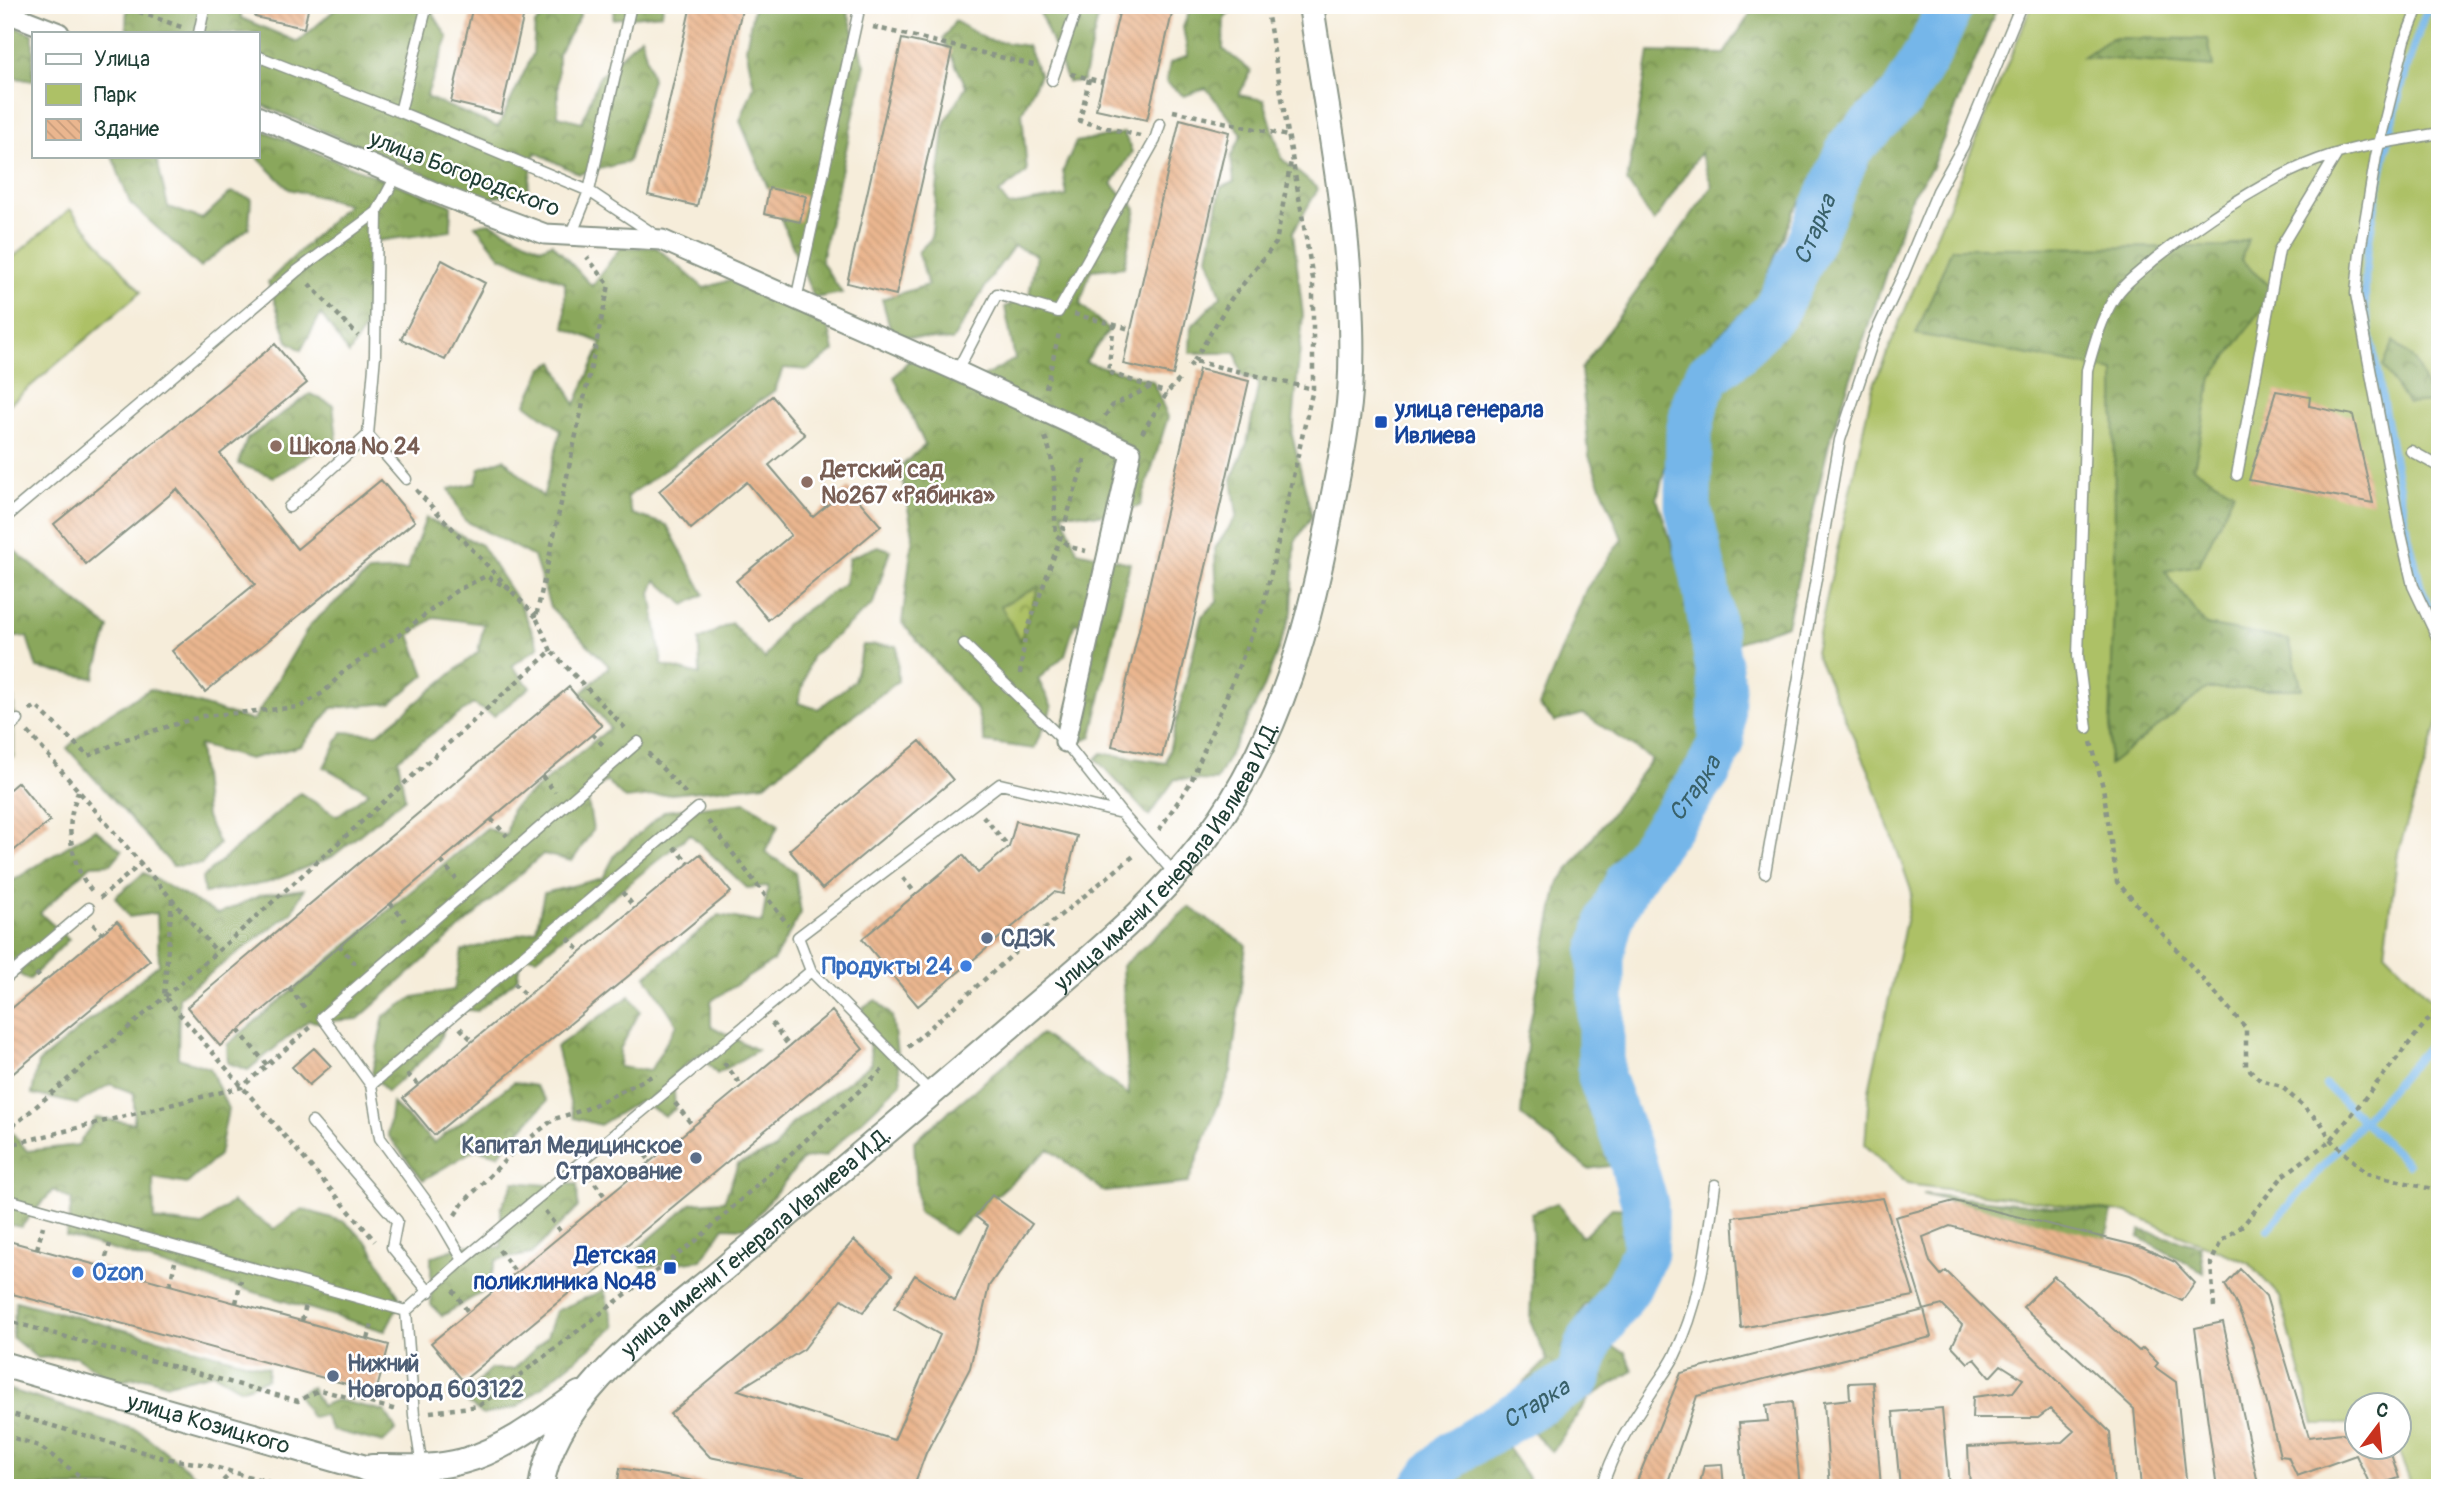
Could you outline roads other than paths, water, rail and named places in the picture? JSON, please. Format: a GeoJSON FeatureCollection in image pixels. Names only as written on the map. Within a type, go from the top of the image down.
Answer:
{"type":"FeatureCollection","features":[{"type":"Feature","properties":{"kind":"street","name":"улица имени Генерала Ивлиева И.Д."},"geometry":{"type":"LineString","coordinates":[[541,1488],[543,1471],[557,1439],[591,1385],[660,1321],[1126,926],[1207,837],[1235,797],[1279,705],[1306,626],[1323,553],[1348,415],[1351,355],[1347,249],[1311,5]]}},
{"type":"Feature","properties":{"kind":"street"},"geometry":{"type":"LineString","coordinates":[[5,12],[56,32]]}},
{"type":"Feature","properties":{"kind":"street","name":"улица Богородского"},"geometry":{"type":"LineString","coordinates":[[259,117],[446,197],[545,234],[662,240],[957,371],[1041,419],[1093,434],[1131,452],[1065,742]]}},
{"type":"Feature","properties":{"kind":"street","name":"улица Козицкого"},"geometry":{"type":"LineString","coordinates":[[5,1365],[362,1467],[416,1478],[494,1450],[537,1424],[591,1385]]}},
{"type":"Feature","properties":{"kind":"lane"},"geometry":{"type":"LineString","coordinates":[[198,32],[205,5]]}},
{"type":"Feature","properties":{"kind":"lane"},"geometry":{"type":"LineString","coordinates":[[400,112],[427,5]]}},
{"type":"Feature","properties":{"kind":"lane"},"geometry":{"type":"LineString","coordinates":[[571,236],[589,191],[631,5]]}},
{"type":"Feature","properties":{"kind":"lane"},"geometry":{"type":"LineString","coordinates":[[796,301],[860,5]]}},
{"type":"Feature","properties":{"kind":"lane"},"geometry":{"type":"LineString","coordinates":[[1054,75],[1078,5]]}},
{"type":"Feature","properties":{"kind":"lane"},"geometry":{"type":"LineString","coordinates":[[1765,873],[1840,440],[1874,337],[1938,191],[1963,146],[2021,5]]}},
{"type":"Feature","properties":{"kind":"lane"},"geometry":{"type":"LineString","coordinates":[[2419,5],[2405,40],[2379,144],[2360,251],[2356,294],[2413,586],[2440,643]]}},
{"type":"Feature","properties":{"kind":"lane"},"geometry":{"type":"LineString","coordinates":[[259,57],[589,191],[662,240]]}},
{"type":"Feature","properties":{"kind":"lane"},"geometry":{"type":"LineString","coordinates":[[957,371],[997,294],[1058,312],[1155,140],[1160,124]]}},
{"type":"Feature","properties":{"kind":"lane"},"geometry":{"type":"LineString","coordinates":[[2087,728],[2078,656],[2087,370],[2099,327],[2114,298],[2138,274],[2189,232],[2299,168],[2337,153],[2440,133]]}},
{"type":"Feature","properties":{"kind":"lane"},"geometry":{"type":"LineString","coordinates":[[2237,475],[2279,250],[2337,153]]}},
{"type":"Feature","properties":{"kind":"lane"},"geometry":{"type":"LineString","coordinates":[[5,518],[297,271],[377,212],[397,176]]}},
{"type":"Feature","properties":{"kind":"lane"},"geometry":{"type":"LineString","coordinates":[[289,507],[368,435],[375,355],[377,212]]}},
{"type":"Feature","properties":{"kind":"lane"},"geometry":{"type":"LineString","coordinates":[[368,435],[406,479]]}},
{"type":"Feature","properties":{"kind":"lane"},"geometry":{"type":"LineString","coordinates":[[2411,451],[2440,467]]}},
{"type":"Feature","properties":{"kind":"lane"},"geometry":{"type":"LineString","coordinates":[[964,644],[1065,742],[1121,813],[1175,874]]}},
{"type":"Feature","properties":{"kind":"lane"},"geometry":{"type":"LineString","coordinates":[[5,731],[18,720]]}},
{"type":"Feature","properties":{"kind":"lane"},"geometry":{"type":"LineString","coordinates":[[463,1260],[380,1138],[371,1085],[319,1019],[638,742]]}},
{"type":"Feature","properties":{"kind":"lane"},"geometry":{"type":"LineString","coordinates":[[931,1093],[811,971],[798,937],[1000,784],[1121,813]]}},
{"type":"Feature","properties":{"kind":"lane"},"geometry":{"type":"LineString","coordinates":[[371,1085],[698,808]]}},
{"type":"Feature","properties":{"kind":"lane"},"geometry":{"type":"LineString","coordinates":[[5,979],[89,908]]}},
{"type":"Feature","properties":{"kind":"lane"},"geometry":{"type":"LineString","coordinates":[[406,1311],[463,1260],[811,971]]}},
{"type":"Feature","properties":{"kind":"lane"},"geometry":{"type":"LineString","coordinates":[[312,1122],[397,1221],[392,1247],[429,1292]]}},
{"type":"Feature","properties":{"kind":"lane"},"geometry":{"type":"LineString","coordinates":[[1602,1488],[1610,1462],[1629,1427],[1674,1358],[1691,1317],[1704,1268],[1715,1185]]}},
{"type":"Feature","properties":{"kind":"lane"},"geometry":{"type":"LineString","coordinates":[[5,1199],[406,1311]]}},
{"type":"Feature","properties":{"kind":"lane"},"geometry":{"type":"LineString","coordinates":[[406,1311],[416,1478]]}},
{"type":"Feature","properties":{"kind":"waterway","name":"Старка"},"geometry":{"type":"LineString","coordinates":[[1424,1488],[1454,1453],[1578,1378],[1590,1341],[1628,1287],[1645,1252],[1645,1205],[1632,1159],[1601,1077],[1601,954],[1611,916],[1629,880],[1708,771],[1721,743],[1722,688],[1704,577],[1688,506],[1689,433],[1696,399],[1708,375],[1736,352],[1775,311],[1806,250],[1850,147],[1902,97],[1933,44],[1950,5]]}},
{"type":"Feature","properties":{"kind":"waterway"},"geometry":{"type":"LineString","coordinates":[[2429,5],[2407,69],[2389,136],[2368,246],[2365,295],[2366,313],[2407,530],[2420,584],[2431,614]]}},
{"type":"Feature","properties":{"kind":"waterway"},"geometry":{"type":"LineString","coordinates":[[2268,1229],[2440,1033]]}},
{"type":"Feature","properties":{"kind":"waterway"},"geometry":{"type":"LineString","coordinates":[[2326,1085],[2408,1164]]}},
{"type":"Feature","properties":{"kind":"place","name":"улица генерала Ивлиева"},"geometry":{"type":"Point","coordinates":[1381,422]}},
{"type":"Feature","properties":{"kind":"place","name":"Школа № 24"},"geometry":{"type":"Point","coordinates":[276,446]}},
{"type":"Feature","properties":{"kind":"place","name":"Детский сад №267 «Рябинка»"},"geometry":{"type":"Point","coordinates":[807,482]}},
{"type":"Feature","properties":{"kind":"place","name":"СДЭК"},"geometry":{"type":"Point","coordinates":[987,938]}},
{"type":"Feature","properties":{"kind":"place","name":"Продукты 24"},"geometry":{"type":"Point","coordinates":[966,966]}},
{"type":"Feature","properties":{"kind":"place","name":"Капитал Медицинское Страхование"},"geometry":{"type":"Point","coordinates":[696,1158]}},
{"type":"Feature","properties":{"kind":"place","name":"Детская поликлиника №48"},"geometry":{"type":"Point","coordinates":[670,1268]}},
{"type":"Feature","properties":{"kind":"place","name":"Ozon"},"geometry":{"type":"Point","coordinates":[78,1272]}},
{"type":"Feature","properties":{"kind":"place","name":"Нижний Новгород 603122"},"geometry":{"type":"Point","coordinates":[333,1376]}}]}
